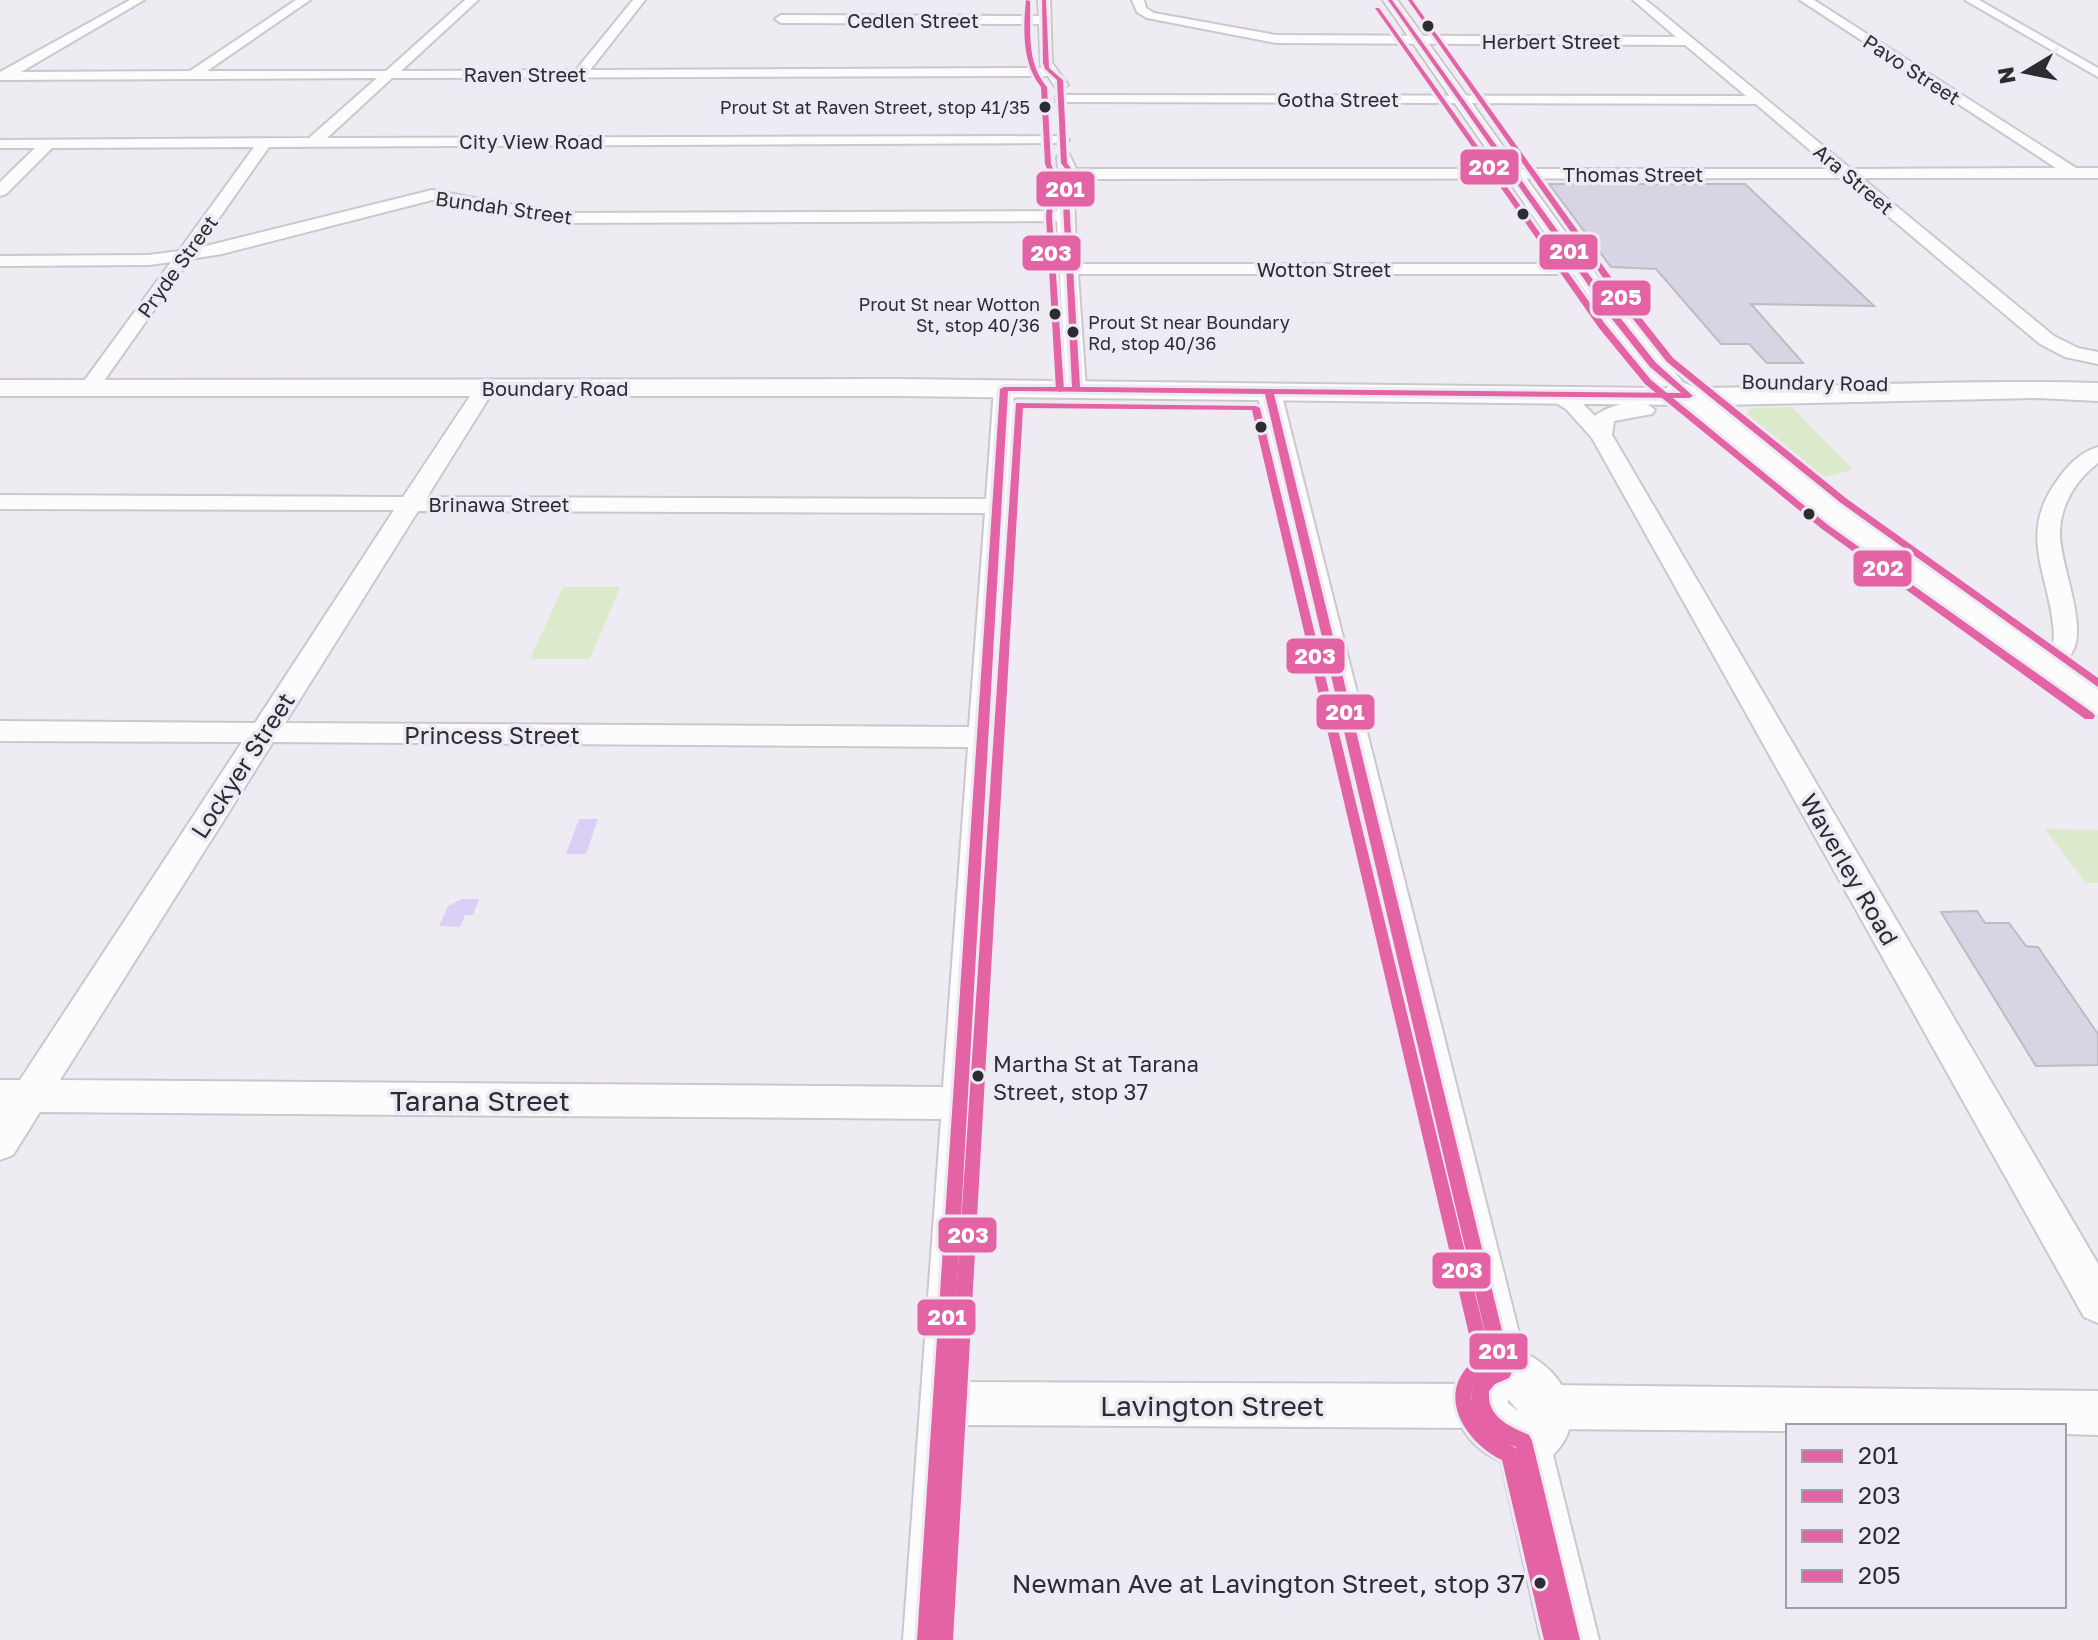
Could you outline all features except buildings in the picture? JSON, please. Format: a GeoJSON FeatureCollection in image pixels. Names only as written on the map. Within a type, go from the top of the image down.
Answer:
{"type":"FeatureCollection","features":[{"type":"Feature","properties":{"kind":"main road","name":"Boundary Road"},"geometry":{"type":"LineString","coordinates":[[1111,390],[1261,384],[2098,392]]}},
{"type":"Feature","properties":{"kind":"main road","name":"Boundary Road"},"geometry":{"type":"LineString","coordinates":[[0,388],[1076,389],[1554,396],[1611,396],[1679,388]]}},
{"type":"Feature","properties":{"kind":"main road"},"geometry":{"type":"LineString","coordinates":[[1679,388],[1834,514],[2098,703]]}},
{"type":"Feature","properties":{"kind":"main road"},"geometry":{"type":"LineString","coordinates":[[1611,396],[1769,463]]}},
{"type":"Feature","properties":{"kind":"street"},"geometry":{"type":"LineString","coordinates":[[2,76],[138,0]]}},
{"type":"Feature","properties":{"kind":"street"},"geometry":{"type":"LineString","coordinates":[[193,75],[304,0]]}},
{"type":"Feature","properties":{"kind":"street"},"geometry":{"type":"LineString","coordinates":[[314,142],[472,0]]}},
{"type":"Feature","properties":{"kind":"street"},"geometry":{"type":"LineString","coordinates":[[580,74],[639,0]]}},
{"type":"Feature","properties":{"kind":"street"},"geometry":{"type":"LineString","coordinates":[[1044,0],[1046,63],[1060,80],[1064,163],[1072,174],[1065,182],[1065,216],[1076,389]]}},
{"type":"Feature","properties":{"kind":"street","name":"Herbert Street"},"geometry":{"type":"LineString","coordinates":[[1138,0],[1141,10],[1151,16],[1254,37],[1687,41]]}},
{"type":"Feature","properties":{"kind":"street"},"geometry":{"type":"LineString","coordinates":[[1390,0],[1634,341],[1679,388]]}},
{"type":"Feature","properties":{"kind":"street","name":"Ara Street"},"geometry":{"type":"LineString","coordinates":[[1639,0],[2047,340],[2072,353],[2098,358]]}},
{"type":"Feature","properties":{"kind":"street","name":"Pavo Street"},"geometry":{"type":"LineString","coordinates":[[1806,0],[2098,190]]}},
{"type":"Feature","properties":{"kind":"street"},"geometry":{"type":"LineString","coordinates":[[1971,0],[2098,73]]}},
{"type":"Feature","properties":{"kind":"street","name":"Cedlen Street"},"geometry":{"type":"LineString","coordinates":[[781,19],[1044,20]]}},
{"type":"Feature","properties":{"kind":"street","name":"Raven Street"},"geometry":{"type":"LineString","coordinates":[[2,76],[1051,72]]}},
{"type":"Feature","properties":{"kind":"street","name":"Gotha Street"},"geometry":{"type":"LineString","coordinates":[[1061,99],[1759,100]]}},
{"type":"Feature","properties":{"kind":"street","name":"City View Road"},"geometry":{"type":"LineString","coordinates":[[0,144],[1062,140]]}},
{"type":"Feature","properties":{"kind":"street"},"geometry":{"type":"LineString","coordinates":[[0,191],[49,143]]}},
{"type":"Feature","properties":{"kind":"street","name":"Pryde Street"},"geometry":{"type":"LineString","coordinates":[[89,388],[265,143]]}},
{"type":"Feature","properties":{"kind":"street","name":"Thomas Street"},"geometry":{"type":"LineString","coordinates":[[1072,174],[2098,173]]}},
{"type":"Feature","properties":{"kind":"street","name":"Bundah Street"},"geometry":{"type":"LineString","coordinates":[[0,261],[149,260],[185,255],[222,249],[432,195],[556,218],[1065,216]]}},
{"type":"Feature","properties":{"kind":"street","name":"Wotton Street"},"geometry":{"type":"LineString","coordinates":[[1068,269],[1581,269]]}},
{"type":"Feature","properties":{"kind":"street","name":"Lockyer Street"},"geometry":{"type":"LineString","coordinates":[[0,1143],[15,1096],[263,732],[485,388]]}},
{"type":"Feature","properties":{"kind":"street"},"geometry":{"type":"LineString","coordinates":[[927,1640],[1004,389]]}},
{"type":"Feature","properties":{"kind":"street"},"geometry":{"type":"LineString","coordinates":[[1269,392],[1492,1389],[1495,1430],[1504,1436],[1534,1424],[2098,1413]]}},
{"type":"Feature","properties":{"kind":"street","name":"Waverley Road"},"geometry":{"type":"LineString","coordinates":[[1554,396],[1573,405],[1601,435],[2098,1303]]}},
{"type":"Feature","properties":{"kind":"street"},"geometry":{"type":"LineString","coordinates":[[1601,435],[1604,418],[1615,412],[1645,410]]}},
{"type":"Feature","properties":{"kind":"street"},"geometry":{"type":"LineString","coordinates":[[2042,661],[2062,652],[2066,644],[2064,613],[2047,541],[2048,522],[2057,496],[2073,473],[2098,454]]}},
{"type":"Feature","properties":{"kind":"street","name":"Brinawa Street"},"geometry":{"type":"LineString","coordinates":[[0,502],[998,506]]}},
{"type":"Feature","properties":{"kind":"street","name":"Princess Street"},"geometry":{"type":"LineString","coordinates":[[0,731],[983,737]]}},
{"type":"Feature","properties":{"kind":"street","name":"Tarana Street"},"geometry":{"type":"LineString","coordinates":[[15,1096],[960,1103]]}},
{"type":"Feature","properties":{"kind":"street","name":"Lavington Street"},"geometry":{"type":"LineString","coordinates":[[943,1403],[1492,1389]]}},
{"type":"Feature","properties":{"kind":"street"},"geometry":{"type":"LineString","coordinates":[[1534,1424],[1570,1640]]}},
{"type":"Feature","properties":{"kind":"green space"},"geometry":{"type":"Polygon","coordinates":[[[1792,407],[1853,470],[1821,478],[1747,416],[1748,410],[1753,408],[1792,407]]]}},
{"type":"Feature","properties":{"kind":"green space"},"geometry":{"type":"Polygon","coordinates":[[[563,587],[620,587],[590,659],[530,659],[563,587]]]}},
{"type":"Feature","properties":{"kind":"green space"},"geometry":{"type":"Polygon","coordinates":[[[2045,829],[2098,830],[2098,883],[2086,883],[2045,829]]]}},
{"type":"Feature","properties":{"kind":"shaded area"},"geometry":{"type":"Polygon","coordinates":[[[579,819],[598,819],[586,854],[566,854],[579,819]]]}},
{"type":"Feature","properties":{"kind":"shaded area"},"geometry":{"type":"Polygon","coordinates":[[[462,899],[479,899],[473,915],[465,915],[460,927],[439,926],[448,906],[462,899]]]}},
{"type":"Feature","properties":{"kind":"transit line","name":"201"},"geometry":{"type":"LineString","coordinates":[[1044,0],[1046,63],[1047,68],[1060,80],[1064,163],[1072,174],[1065,182],[1076,389]]}},
{"type":"Feature","properties":{"kind":"transit line","name":"201"},"geometry":{"type":"LineString","coordinates":[[1390,0],[1615,317],[1653,365],[1689,396]]}},
{"type":"Feature","properties":{"kind":"transit line","name":"205"},"geometry":{"type":"LineString","coordinates":[[1410,0],[1628,307],[1670,360],[1844,501],[2098,683]]}},
{"type":"Feature","properties":{"kind":"transit line","name":"203"},"geometry":{"type":"LineString","coordinates":[[1028,1],[1030,58],[1032,69],[1044,87],[1048,164],[1052,173],[1049,217],[1060,390]]}},
{"type":"Feature","properties":{"kind":"transit line","name":"202"},"geometry":{"type":"LineString","coordinates":[[1377,9],[1602,326],[1648,382],[1825,527],[2089,716]]}},
{"type":"Feature","properties":{"kind":"transit line","name":"201"},"geometry":{"type":"LineString","coordinates":[[927,1640],[1004,389],[1689,396]]}},
{"type":"Feature","properties":{"kind":"transit line","name":"201"},"geometry":{"type":"LineString","coordinates":[[1269,392],[1503,1372],[1489,1378],[1481,1387],[1481,1407],[1497,1428],[1523,1441],[1570,1640]]}},
{"type":"Feature","properties":{"kind":"transit line","name":"203"},"geometry":{"type":"LineString","coordinates":[[943,1640],[1019,405],[1256,408],[1484,1363],[1471,1373],[1465,1386],[1467,1413],[1484,1439],[1510,1454],[1554,1640]]}},
{"type":"Feature","properties":{"kind":"place","name":"Prout St at Raven Street, stop 41/35"},"geometry":{"type":"Point","coordinates":[1045,107]}},
{"type":"Feature","properties":{"kind":"place","name":"Prout St near Wotton St, stop 40/36"},"geometry":{"type":"Point","coordinates":[1055,314]}},
{"type":"Feature","properties":{"kind":"place","name":"Prout St near Boundary Rd, stop 40/36"},"geometry":{"type":"Point","coordinates":[1073,332]}},
{"type":"Feature","properties":{"kind":"place","name":"Martha St at Tarana Street, stop 37"},"geometry":{"type":"Point","coordinates":[978,1076]}},
{"type":"Feature","properties":{"kind":"place","name":"Newman Ave at Lavington Street, stop 37"},"geometry":{"type":"Point","coordinates":[1540,1583]}}]}
